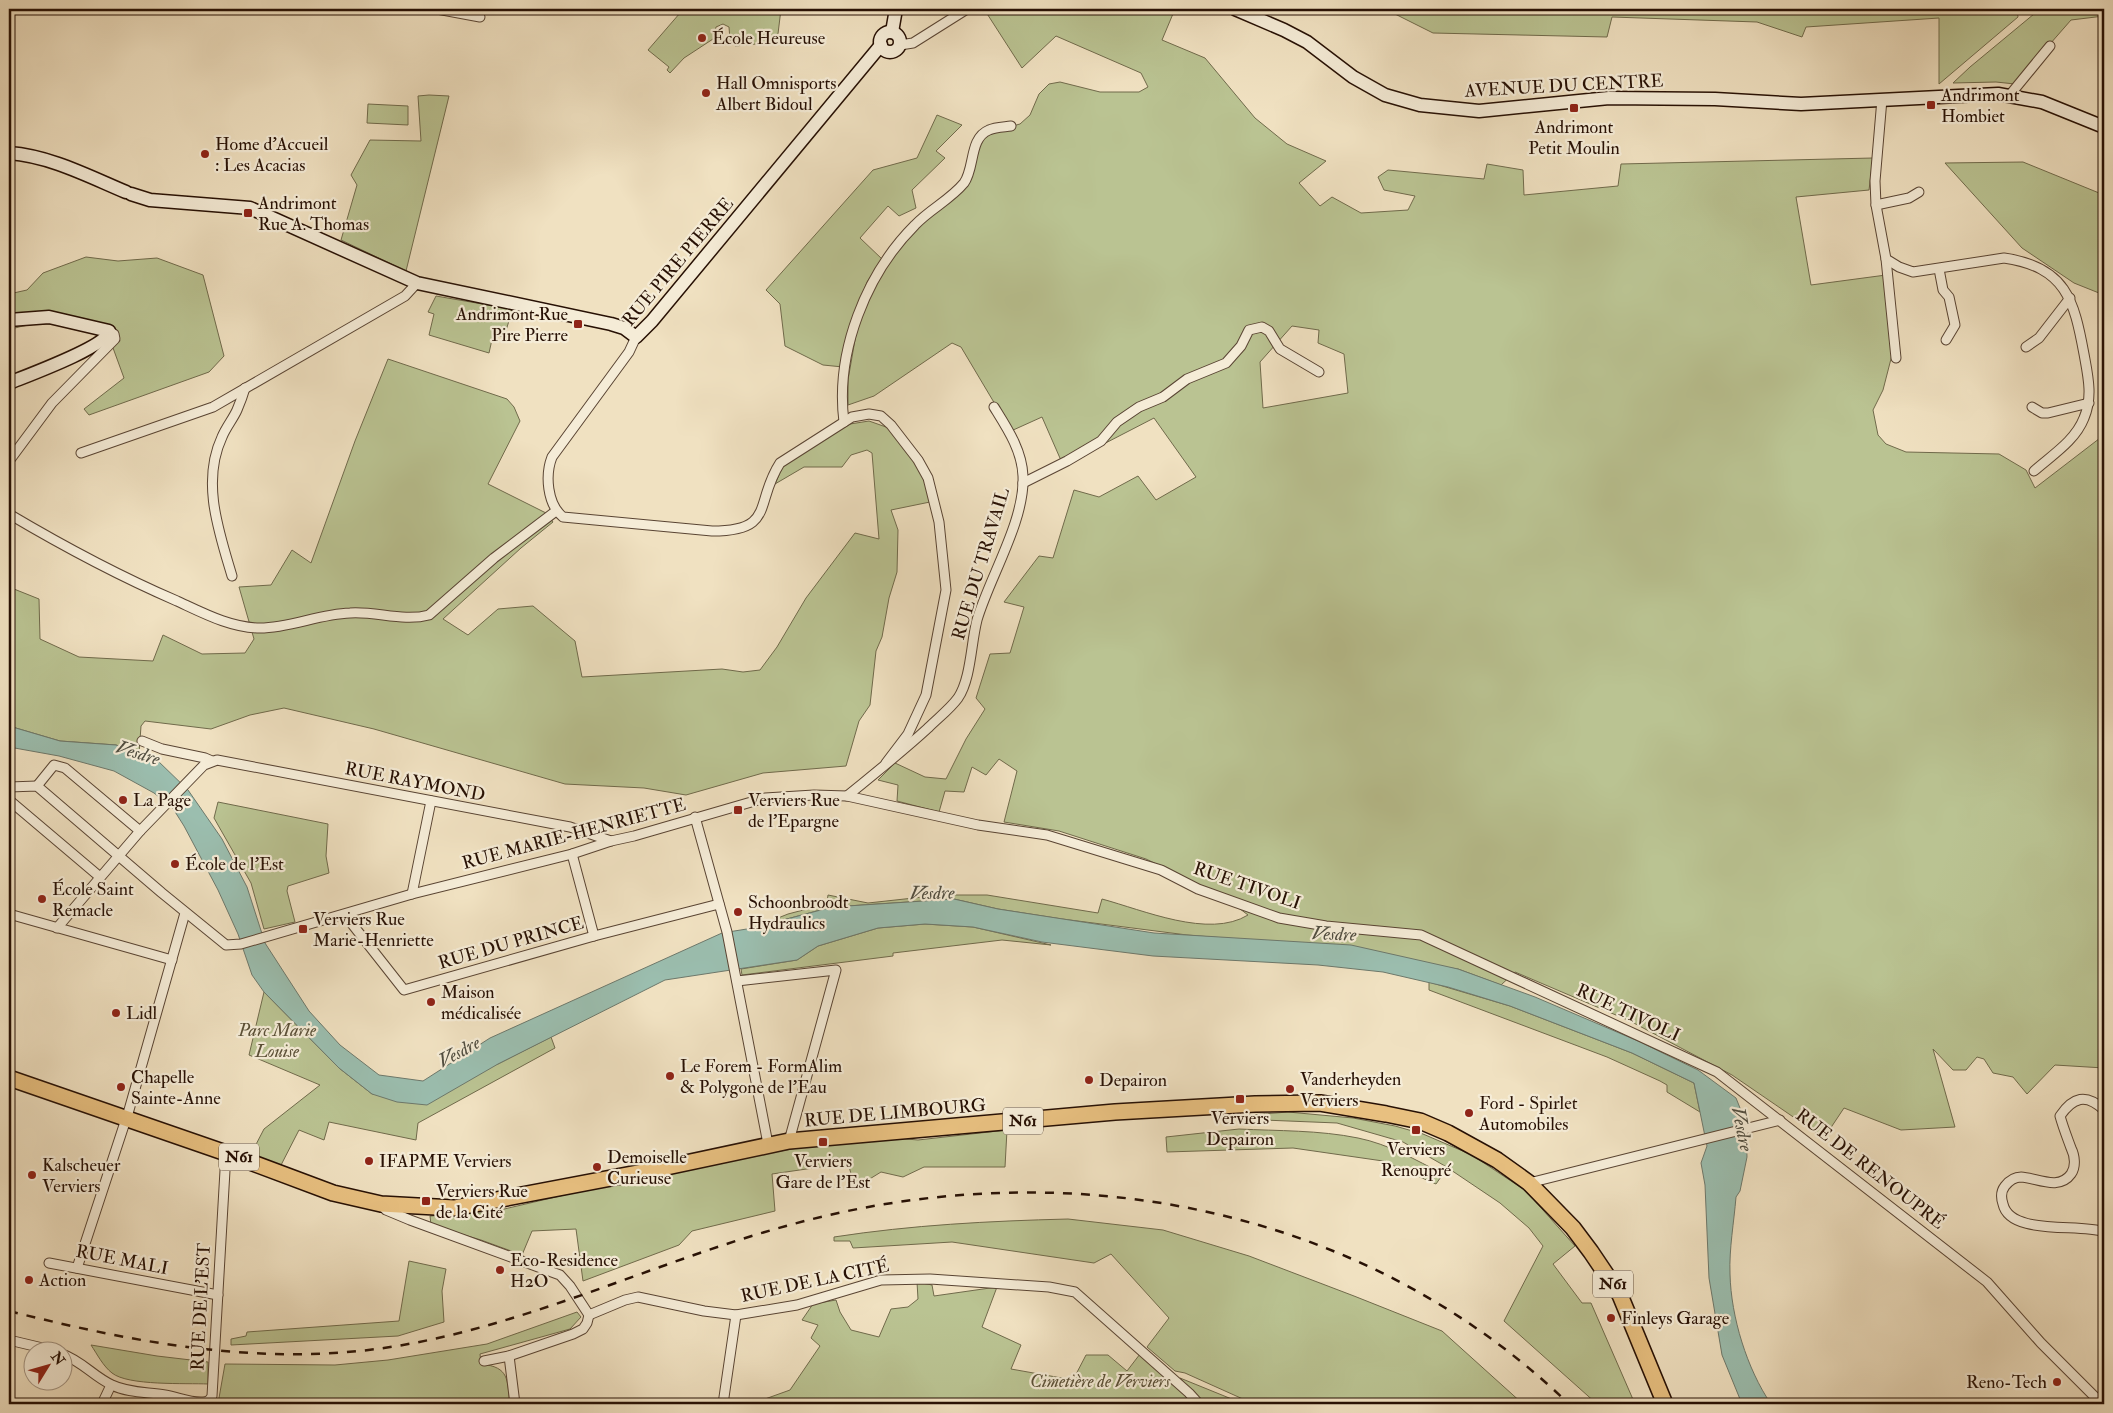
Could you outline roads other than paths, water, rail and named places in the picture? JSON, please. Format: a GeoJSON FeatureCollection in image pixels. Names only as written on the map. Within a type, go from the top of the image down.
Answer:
{"type":"FeatureCollection","features":[{"type":"Feature","properties":{"kind":"main road","name":"RUE DE LIMBOURG"},"geometry":{"type":"LineString","coordinates":[[9,1078],[226,1153],[333,1193],[381,1204],[454,1208],[648,1170],[768,1144],[1114,1112],[1254,1104],[1320,1103],[1420,1122],[1474,1146],[1497,1160],[1530,1183],[1573,1228],[1620,1296],[1665,1404]]}},
{"type":"Feature","properties":{"kind":"street"},"geometry":{"type":"LineString","coordinates":[[437,9],[480,16]]}},
{"type":"Feature","properties":{"kind":"street"},"geometry":{"type":"LineString","coordinates":[[892,32],[896,9]]}},
{"type":"Feature","properties":{"kind":"street"},"geometry":{"type":"LineString","coordinates":[[900,45],[899,37],[892,32],[888,32],[881,37],[881,46],[885,51],[892,52],[900,45],[913,43],[967,9]]}},
{"type":"Feature","properties":{"kind":"street","name":"AVENUE DU CENTRE"},"geometry":{"type":"LineString","coordinates":[[1235,9],[1307,42],[1353,77],[1385,95],[1420,106],[1479,112],[1609,98],[1715,99],[1801,104],[1998,94],[2042,102],[2104,127]]}},
{"type":"Feature","properties":{"kind":"street","name":"RUE PIRE PIERRE"},"geometry":{"type":"LineString","coordinates":[[559,514],[552,501],[548,468],[552,457],[629,352],[636,337],[652,321],[881,46]]}},
{"type":"Feature","properties":{"kind":"street"},"geometry":{"type":"LineString","coordinates":[[2009,96],[2050,46]]}},
{"type":"Feature","properties":{"kind":"street"},"geometry":{"type":"LineString","coordinates":[[1882,99],[1875,180],[1876,205],[1886,259],[1896,358]]}},
{"type":"Feature","properties":{"kind":"street"},"geometry":{"type":"LineString","coordinates":[[844,422],[842,409],[848,346],[856,318],[876,276],[903,237],[917,222],[954,194],[964,182],[968,175],[973,151],[983,133],[990,129],[1011,126]]}},
{"type":"Feature","properties":{"kind":"street"},"geometry":{"type":"LineString","coordinates":[[9,153],[24,154],[50,160],[128,193],[150,200],[250,208],[417,283],[611,324],[624,328],[636,337]]}},
{"type":"Feature","properties":{"kind":"street"},"geometry":{"type":"LineString","coordinates":[[1876,205],[1909,198],[1919,192]]}},
{"type":"Feature","properties":{"kind":"street"},"geometry":{"type":"LineString","coordinates":[[1886,259],[1899,267],[1914,272],[2004,258],[2019,260],[2035,265],[2051,275],[2070,298],[2081,338],[2088,377],[2089,403],[2084,420],[2076,432],[2034,471]]}},
{"type":"Feature","properties":{"kind":"street"},"geometry":{"type":"LineString","coordinates":[[1939,269],[1943,290],[1949,297],[1955,324],[1946,340]]}},
{"type":"Feature","properties":{"kind":"street"},"geometry":{"type":"LineString","coordinates":[[81,454],[213,407],[405,296],[417,283]]}},
{"type":"Feature","properties":{"kind":"street"},"geometry":{"type":"LineString","coordinates":[[2026,347],[2039,338],[2070,298]]}},
{"type":"Feature","properties":{"kind":"street"},"geometry":{"type":"LineString","coordinates":[[9,320],[49,317],[109,331],[114,334],[115,339],[52,403],[9,461]]}},
{"type":"Feature","properties":{"kind":"street"},"geometry":{"type":"LineString","coordinates":[[1023,483],[1067,462],[1101,441],[1117,422],[1139,407],[1163,397],[1187,379],[1226,363],[1240,346],[1249,330],[1262,326],[1269,331],[1280,349],[1319,372]]}},
{"type":"Feature","properties":{"kind":"street"},"geometry":{"type":"LineString","coordinates":[[9,383],[80,353],[106,338],[109,331]]}},
{"type":"Feature","properties":{"kind":"street"},"geometry":{"type":"LineString","coordinates":[[232,576],[218,530],[212,489],[216,455],[222,437],[237,410],[245,388]]}},
{"type":"Feature","properties":{"kind":"street"},"geometry":{"type":"LineString","coordinates":[[2032,407],[2042,413],[2048,413],[2089,403]]}},
{"type":"Feature","properties":{"kind":"street","name":"RUE DU TRAVAIL"},"geometry":{"type":"LineString","coordinates":[[886,764],[934,723],[958,696],[968,668],[977,620],[1015,521],[1023,483],[1021,460],[1015,442],[994,407]]}},
{"type":"Feature","properties":{"kind":"street"},"geometry":{"type":"LineString","coordinates":[[9,514],[97,564],[218,619],[237,625],[260,628],[277,627],[340,613],[356,612],[418,618],[429,615],[494,558],[559,514],[712,531],[734,531],[748,526],[760,514],[773,474],[780,463],[844,422],[862,414],[880,416],[891,425],[918,460],[928,478],[939,522],[946,590],[926,695],[908,734],[886,764],[847,796]]}},
{"type":"Feature","properties":{"kind":"street","name":"RUE RAYMOND"},"geometry":{"type":"LineString","coordinates":[[142,741],[162,749],[212,761],[217,760],[570,827],[611,841]]}},
{"type":"Feature","properties":{"kind":"street"},"geometry":{"type":"LineString","coordinates":[[57,928],[140,831],[204,765],[212,761]]}},
{"type":"Feature","properties":{"kind":"street"},"geometry":{"type":"LineString","coordinates":[[37,786],[54,765],[65,768],[140,831]]}},
{"type":"Feature","properties":{"kind":"street"},"geometry":{"type":"LineString","coordinates":[[9,787],[37,786],[185,913],[126,1118],[77,1268]]}},
{"type":"Feature","properties":{"kind":"street","name":"RUE MARIE-HENRIETTE"},"geometry":{"type":"LineString","coordinates":[[185,913],[226,945],[241,944],[412,894],[572,854],[611,841],[765,798],[814,795],[847,796],[876,803]]}},
{"type":"Feature","properties":{"kind":"street"},"geometry":{"type":"LineString","coordinates":[[9,800],[100,877]]}},
{"type":"Feature","properties":{"kind":"street"},"geometry":{"type":"LineString","coordinates":[[412,894],[431,801]]}},
{"type":"Feature","properties":{"kind":"street","name":"RUE TIVOLI"},"geometry":{"type":"LineString","coordinates":[[876,803],[978,825],[1047,836],[1161,870],[1198,889],[1278,918],[1326,926],[1421,935],[1717,1072],[1780,1120]]}},
{"type":"Feature","properties":{"kind":"street"},"geometry":{"type":"LineString","coordinates":[[695,817],[727,932],[768,1144]]}},
{"type":"Feature","properties":{"kind":"street"},"geometry":{"type":"LineString","coordinates":[[572,854],[594,936]]}},
{"type":"Feature","properties":{"kind":"street","name":"RUE DU PRINCE"},"geometry":{"type":"LineString","coordinates":[[344,915],[404,990],[594,936],[719,904]]}},
{"type":"Feature","properties":{"kind":"street"},"geometry":{"type":"LineString","coordinates":[[9,914],[172,960]]}},
{"type":"Feature","properties":{"kind":"street"},"geometry":{"type":"LineString","coordinates":[[737,979],[836,970],[789,1141]]}},
{"type":"Feature","properties":{"kind":"street"},"geometry":{"type":"LineString","coordinates":[[2104,1110],[2090,1100],[2079,1099],[2068,1105],[2060,1116],[2074,1161],[2073,1171],[2068,1177],[2057,1182],[2019,1177],[2010,1180],[2003,1188],[2001,1198],[2004,1209],[2008,1214],[2022,1223],[2104,1232]]}},
{"type":"Feature","properties":{"kind":"street","name":"RUE DE RENOUPRÉ"},"geometry":{"type":"LineString","coordinates":[[1530,1183],[1780,1120],[1987,1282],[2040,1342],[2102,1404]]}},
{"type":"Feature","properties":{"kind":"street","name":"RUE DE L'EST"},"geometry":{"type":"LineString","coordinates":[[111,1385],[126,1390],[167,1395],[190,1402],[206,1402],[212,1396],[226,1153]]}},
{"type":"Feature","properties":{"kind":"street"},"geometry":{"type":"LineString","coordinates":[[381,1204],[386,1210],[410,1220],[560,1275],[570,1286],[589,1315]]}},
{"type":"Feature","properties":{"kind":"street","name":"RUE MALI"},"geometry":{"type":"LineString","coordinates":[[49,1263],[218,1295]]}},
{"type":"Feature","properties":{"kind":"street","name":"RUE DE LA CITÉ"},"geometry":{"type":"LineString","coordinates":[[484,1361],[509,1356],[580,1330],[587,1323],[589,1315],[625,1300],[638,1297],[704,1311],[736,1315],[797,1305],[881,1280],[930,1278],[1053,1288],[1075,1292],[1189,1392],[1199,1404]]}},
{"type":"Feature","properties":{"kind":"street"},"geometry":{"type":"LineString","coordinates":[[723,1404],[736,1315]]}},
{"type":"Feature","properties":{"kind":"street"},"geometry":{"type":"LineString","coordinates":[[9,1340],[22,1343]]}},
{"type":"Feature","properties":{"kind":"street"},"geometry":{"type":"LineString","coordinates":[[509,1356],[515,1404]]}},
{"type":"Feature","properties":{"kind":"street"},"geometry":{"type":"LineString","coordinates":[[72,1359],[87,1367],[111,1385],[102,1404]]}},
{"type":"Feature","properties":{"kind":"water","name":"Vesdre"},"geometry":{"type":"Polygon","coordinates":[[[9,726],[60,741],[116,745],[157,760],[188,790],[222,839],[247,887],[265,943],[309,1011],[340,1045],[379,1075],[423,1081],[490,1038],[722,933],[753,928],[832,907],[954,899],[998,909],[1154,933],[1351,945],[1458,969],[1535,997],[1638,1041],[1698,1070],[1736,1098],[1746,1123],[1747,1157],[1740,1191],[1736,1197],[1730,1255],[1733,1308],[1748,1359],[1762,1390],[1771,1404],[1742,1404],[1722,1355],[1709,1278],[1705,1185],[1701,1163],[1707,1146],[1694,1083],[1632,1053],[1510,1006],[1448,987],[1383,972],[1318,965],[1153,956],[1042,942],[973,927],[925,924],[878,928],[818,946],[797,960],[665,980],[498,1064],[427,1105],[397,1102],[372,1094],[339,1068],[264,992],[252,975],[238,934],[218,890],[172,807],[154,793],[114,771],[59,756],[9,747],[9,726]]]}},
{"type":"Feature","properties":{"kind":"railway"},"geometry":{"type":"LineString","coordinates":[[9,1311],[101,1332],[195,1348],[289,1354],[336,1353],[384,1348],[436,1339],[486,1326],[736,1241],[786,1226],[890,1203],[995,1193],[1099,1195],[1202,1211],[1302,1239],[1397,1281],[1487,1335],[1569,1404]]}},
{"type":"Feature","properties":{"kind":"place","name":"École Heureuse"},"geometry":{"type":"Point","coordinates":[702,38]}},
{"type":"Feature","properties":{"kind":"place","name":"Hall Omnisports Albert Bidoul"},"geometry":{"type":"Point","coordinates":[706,93]}},
{"type":"Feature","properties":{"kind":"place","name":"Andrimont Hombiet"},"geometry":{"type":"Point","coordinates":[1931,105]}},
{"type":"Feature","properties":{"kind":"place","name":"Andrimont Petit Moulin"},"geometry":{"type":"Point","coordinates":[1574,108]}},
{"type":"Feature","properties":{"kind":"place","name":"Home d'Accueil : Les Acacias"},"geometry":{"type":"Point","coordinates":[205,154]}},
{"type":"Feature","properties":{"kind":"place","name":"Andrimont Rue A. Thomas"},"geometry":{"type":"Point","coordinates":[248,213]}},
{"type":"Feature","properties":{"kind":"place","name":"Andrimont Rue Pire Pierre"},"geometry":{"type":"Point","coordinates":[578,324]}},
{"type":"Feature","properties":{"kind":"place","name":"La Page"},"geometry":{"type":"Point","coordinates":[123,800]}},
{"type":"Feature","properties":{"kind":"place","name":"Verviers Rue de l'Epargne"},"geometry":{"type":"Point","coordinates":[738,810]}},
{"type":"Feature","properties":{"kind":"place","name":"École de l'Est"},"geometry":{"type":"Point","coordinates":[175,864]}},
{"type":"Feature","properties":{"kind":"place","name":"École Saint Remacle"},"geometry":{"type":"Point","coordinates":[42,899]}},
{"type":"Feature","properties":{"kind":"place","name":"Schoonbroodt Hydraulics"},"geometry":{"type":"Point","coordinates":[738,912]}},
{"type":"Feature","properties":{"kind":"place","name":"Verviers Rue Marie-Henriette"},"geometry":{"type":"Point","coordinates":[303,929]}},
{"type":"Feature","properties":{"kind":"place","name":"Maison médicalisée"},"geometry":{"type":"Point","coordinates":[431,1002]}},
{"type":"Feature","properties":{"kind":"place","name":"Lidl"},"geometry":{"type":"Point","coordinates":[116,1013]}},
{"type":"Feature","properties":{"kind":"place","name":"Le Forem - FormAlim & Polygone de l'Eau"},"geometry":{"type":"Point","coordinates":[670,1076]}},
{"type":"Feature","properties":{"kind":"place","name":"Depairon"},"geometry":{"type":"Point","coordinates":[1089,1080]}},
{"type":"Feature","properties":{"kind":"place","name":"Chapelle Sainte-Anne"},"geometry":{"type":"Point","coordinates":[121,1087]}},
{"type":"Feature","properties":{"kind":"place","name":"Vanderheyden Verviers"},"geometry":{"type":"Point","coordinates":[1290,1089]}},
{"type":"Feature","properties":{"kind":"place","name":"Verviers Depairon"},"geometry":{"type":"Point","coordinates":[1240,1099]}},
{"type":"Feature","properties":{"kind":"place","name":"Ford - Spirlet Automobiles"},"geometry":{"type":"Point","coordinates":[1469,1113]}},
{"type":"Feature","properties":{"kind":"place","name":"Verviers Renoupré"},"geometry":{"type":"Point","coordinates":[1416,1130]}},
{"type":"Feature","properties":{"kind":"place","name":"Verviers Gare de l'Est"},"geometry":{"type":"Point","coordinates":[823,1142]}},
{"type":"Feature","properties":{"kind":"place","name":"IFAPME Verviers"},"geometry":{"type":"Point","coordinates":[369,1161]}},
{"type":"Feature","properties":{"kind":"place","name":"Demoiselle Curieuse"},"geometry":{"type":"Point","coordinates":[597,1167]}},
{"type":"Feature","properties":{"kind":"place","name":"Kalscheuer Verviers"},"geometry":{"type":"Point","coordinates":[32,1175]}},
{"type":"Feature","properties":{"kind":"place","name":"Verviers Rue de la Cité"},"geometry":{"type":"Point","coordinates":[426,1201]}},
{"type":"Feature","properties":{"kind":"place","name":"Eco-Residence H2O"},"geometry":{"type":"Point","coordinates":[500,1270]}},
{"type":"Feature","properties":{"kind":"place","name":"Action"},"geometry":{"type":"Point","coordinates":[29,1280]}},
{"type":"Feature","properties":{"kind":"place","name":"Finleys Garage"},"geometry":{"type":"Point","coordinates":[1611,1318]}},
{"type":"Feature","properties":{"kind":"place","name":"Reno-Tech"},"geometry":{"type":"Point","coordinates":[2057,1382]}},
{"type":"Feature","properties":{"kind":"park label","name":"Parc Marie Louise"},"geometry":{"type":"Point","coordinates":[277,1040]}},
{"type":"Feature","properties":{"kind":"park label","name":"Cimetière de Verviers"},"geometry":{"type":"Point","coordinates":[1100,1381]}}]}
